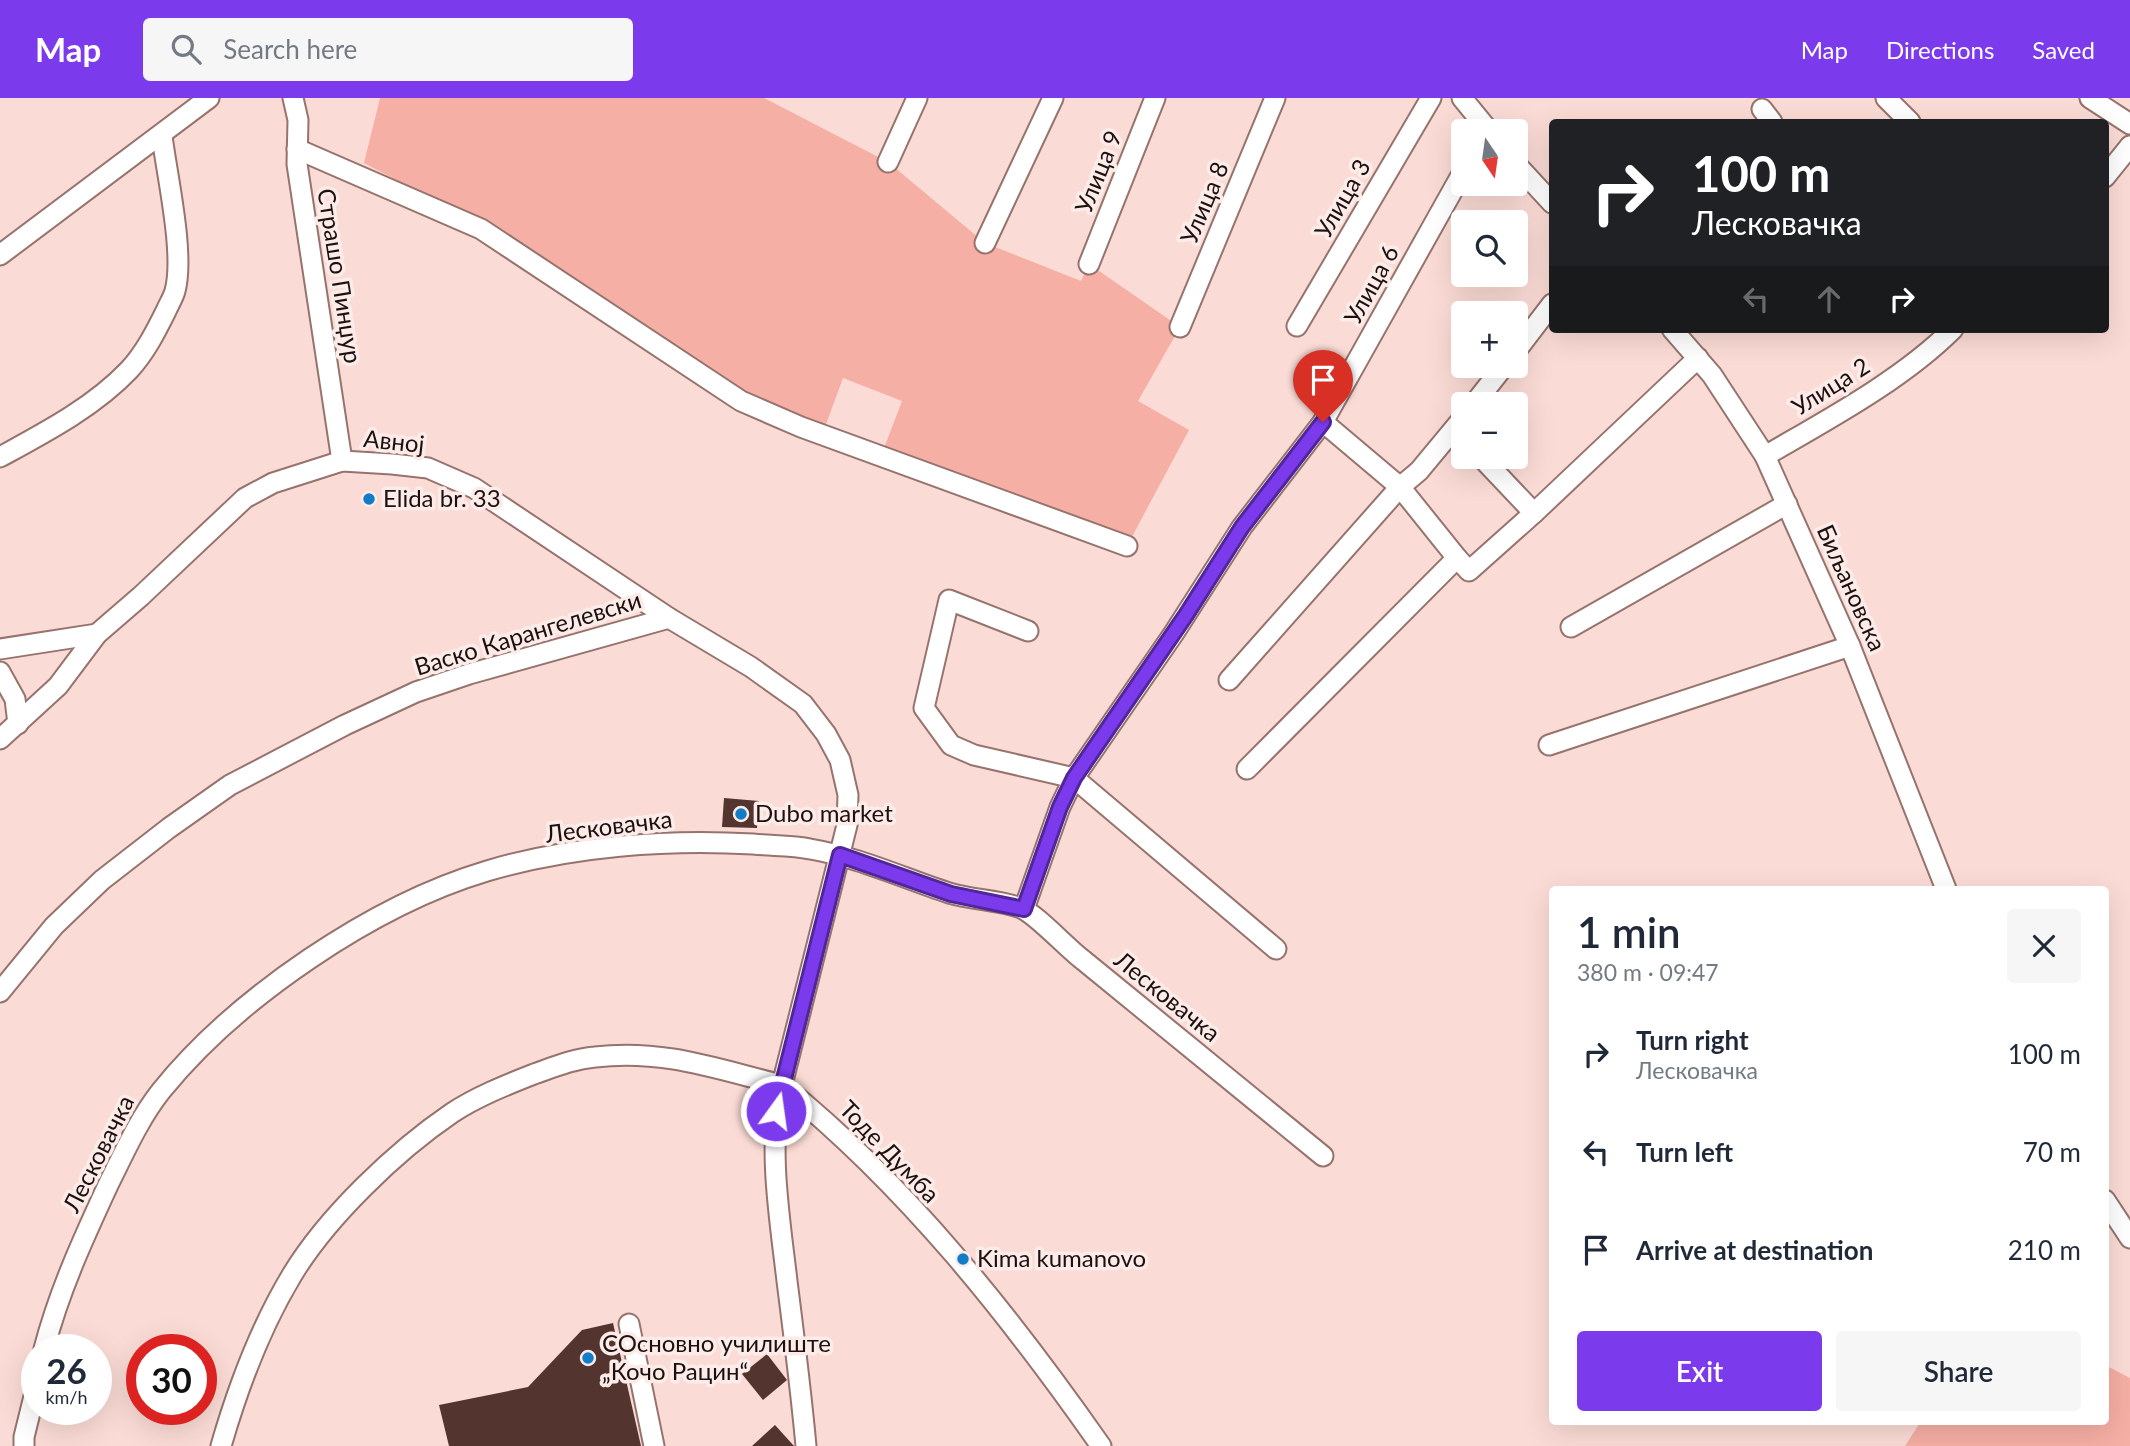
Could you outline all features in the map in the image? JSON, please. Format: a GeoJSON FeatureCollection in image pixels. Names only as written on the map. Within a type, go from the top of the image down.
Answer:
{"type":"FeatureCollection","features":[{"type":"Feature","properties":{"kind":"street"},"geometry":{"type":"LineString","coordinates":[[0,256],[209,98]]}},
{"type":"Feature","properties":{"kind":"street","name":"Страшо Пинџур"},"geometry":{"type":"LineString","coordinates":[[293,98],[298,120],[297,164],[342,461]]}},
{"type":"Feature","properties":{"kind":"street"},"geometry":{"type":"LineString","coordinates":[[888,162],[917,98]]}},
{"type":"Feature","properties":{"kind":"street"},"geometry":{"type":"LineString","coordinates":[[985,243],[1053,98]]}},
{"type":"Feature","properties":{"kind":"street","name":"Улица 9"},"geometry":{"type":"LineString","coordinates":[[1089,264],[1155,98]]}},
{"type":"Feature","properties":{"kind":"street","name":"Улица 8"},"geometry":{"type":"LineString","coordinates":[[1180,327],[1275,98]]}},
{"type":"Feature","properties":{"kind":"street","name":"Улица 3"},"geometry":{"type":"LineString","coordinates":[[1297,326],[1431,98]]}},
{"type":"Feature","properties":{"kind":"street"},"geometry":{"type":"LineString","coordinates":[[1462,98],[1478,119]]}},
{"type":"Feature","properties":{"kind":"street"},"geometry":{"type":"LineString","coordinates":[[1886,98],[1907,119]]}},
{"type":"Feature","properties":{"kind":"street"},"geometry":{"type":"LineString","coordinates":[[2090,98],[2130,124]]}},
{"type":"Feature","properties":{"kind":"street"},"geometry":{"type":"LineString","coordinates":[[0,457],[31,440],[110,387],[131,369],[159,326],[175,291],[177,258],[162,136]]}},
{"type":"Feature","properties":{"kind":"street"},"geometry":{"type":"LineString","coordinates":[[2109,172],[2130,146]]}},
{"type":"Feature","properties":{"kind":"street"},"geometry":{"type":"LineString","coordinates":[[297,149],[481,229],[741,401],[811,431],[1127,546]]}},
{"type":"Feature","properties":{"kind":"street"},"geometry":{"type":"LineString","coordinates":[[1528,177],[1549,200]]}},
{"type":"Feature","properties":{"kind":"street","name":"Улица 6"},"geometry":{"type":"LineString","coordinates":[[1024,909],[1060,807],[1074,778],[1181,623],[1242,527],[1323,422],[1451,193]]}},
{"type":"Feature","properties":{"kind":"street"},"geometry":{"type":"LineString","coordinates":[[1528,335],[1549,308]]}},
{"type":"Feature","properties":{"kind":"street","name":"Биљановска"},"geometry":{"type":"LineString","coordinates":[[1676,333],[1698,358],[1765,456],[1850,646],[1945,886]]}},
{"type":"Feature","properties":{"kind":"street","name":"Улица 2"},"geometry":{"type":"LineString","coordinates":[[1765,456],[1863,399],[1945,333]]}},
{"type":"Feature","properties":{"kind":"street"},"geometry":{"type":"LineString","coordinates":[[1323,422],[1400,487],[1469,571],[1698,358]]}},
{"type":"Feature","properties":{"kind":"street"},"geometry":{"type":"LineString","coordinates":[[1483,392],[1495,378]]}},
{"type":"Feature","properties":{"kind":"street"},"geometry":{"type":"LineString","coordinates":[[1229,680],[1400,487],[1451,437]]}},
{"type":"Feature","properties":{"kind":"street","name":"Авној"},"geometry":{"type":"LineString","coordinates":[[0,739],[58,686],[97,634],[245,498],[273,483],[342,461],[428,468],[474,488],[669,618],[751,667],[803,704],[826,734],[840,760],[848,795],[840,855]]}},
{"type":"Feature","properties":{"kind":"street"},"geometry":{"type":"LineString","coordinates":[[1492,469],[1534,513]]}},
{"type":"Feature","properties":{"kind":"street"},"geometry":{"type":"LineString","coordinates":[[1571,627],[1787,504]]}},
{"type":"Feature","properties":{"kind":"street"},"geometry":{"type":"LineString","coordinates":[[1247,769],[1457,558]]}},
{"type":"Feature","properties":{"kind":"street"},"geometry":{"type":"LineString","coordinates":[[1028,631],[949,600],[924,708],[951,745],[974,755],[1074,778],[1276,949]]}},
{"type":"Feature","properties":{"kind":"street","name":"Васко Карангелевски"},"geometry":{"type":"LineString","coordinates":[[0,992],[54,926],[102,880],[230,785],[345,725],[416,692],[469,674],[669,618]]}},
{"type":"Feature","properties":{"kind":"street"},"geometry":{"type":"LineString","coordinates":[[0,649],[97,634]]}},
{"type":"Feature","properties":{"kind":"street"},"geometry":{"type":"LineString","coordinates":[[1549,745],[1850,646]]}},
{"type":"Feature","properties":{"kind":"street"},"geometry":{"type":"LineString","coordinates":[[0,672],[15,699],[18,724]]}},
{"type":"Feature","properties":{"kind":"street","name":"Авној"},"geometry":{"type":"LineString","coordinates":[[0,751],[18,724]]}},
{"type":"Feature","properties":{"kind":"street","name":"Лесковачка"},"geometry":{"type":"LineString","coordinates":[[49,1334],[80,1246],[139,1123],[160,1092],[198,1049],[279,982],[338,940],[387,913],[462,880],[499,868],[624,846],[683,842],[806,848],[840,855],[951,894],[1024,909],[1076,955],[1323,1156]]}},
{"type":"Feature","properties":{"kind":"street"},"geometry":{"type":"LineString","coordinates":[[806,1446],[781,1229],[776,1111],[840,855]]}},
{"type":"Feature","properties":{"kind":"street"},"geometry":{"type":"LineString","coordinates":[[221,1446],[235,1396],[263,1332],[293,1274],[329,1225],[365,1187],[410,1145],[454,1112],[510,1084],[564,1063],[594,1057],[665,1056],[782,1085]]}},
{"type":"Feature","properties":{"kind":"street","name":"Тоде Думба"},"geometry":{"type":"LineString","coordinates":[[782,1085],[863,1156],[968,1270],[1021,1334],[1101,1446]]}},
{"type":"Feature","properties":{"kind":"street"},"geometry":{"type":"LineString","coordinates":[[2109,1205],[2130,1238]]}},
{"type":"Feature","properties":{"kind":"street"},"geometry":{"type":"LineString","coordinates":[[629,1324],[654,1446]]}},
{"type":"Feature","properties":{"kind":"street"},"geometry":{"type":"LineString","coordinates":[[24,1446],[27,1425]]}},
{"type":"Feature","properties":{"kind":"shaded area"},"geometry":{"type":"Polygon","coordinates":[[[380,98],[764,98],[888,162],[985,243],[1081,281],[1089,264],[1180,327],[1138,401],[1189,430],[1127,546],[881,456],[902,401],[843,378],[822,435],[739,400],[486,227],[364,163],[380,98]]]}},
{"type":"Feature","properties":{"kind":"shaded area"},"geometry":{"type":"Polygon","coordinates":[[[2109,1367],[2130,1378],[2130,1446],[1905,1446],[1918,1425],[2109,1425],[2109,1367]]]}},
{"type":"Feature","properties":{"kind":"building","name":"Dubo market"},"geometry":{"type":"Polygon","coordinates":[[[724,798],[759,801],[757,828],[722,827],[724,798]]]}},
{"type":"Feature","properties":{"kind":"building","name":"СОсновно училиште „Кочо Рацин“"},"geometry":{"type":"Polygon","coordinates":[[[613,1323],[641,1446],[449,1446],[439,1405],[528,1387],[582,1330],[613,1323]]]}},
{"type":"Feature","properties":{"kind":"building"},"geometry":{"type":"Polygon","coordinates":[[[767,1354],[787,1380],[763,1400],[742,1374],[767,1354]]]}},
{"type":"Feature","properties":{"kind":"building"},"geometry":{"type":"Polygon","coordinates":[[[775,1425],[794,1446],[752,1446],[775,1425]]]}},
{"type":"Feature","properties":{"kind":"place","name":"Elida br. 33"},"geometry":{"type":"Point","coordinates":[369,499]}},
{"type":"Feature","properties":{"kind":"place","name":"Dubo market"},"geometry":{"type":"Point","coordinates":[741,814]}},
{"type":"Feature","properties":{"kind":"place","name":"Kima kumanovo"},"geometry":{"type":"Point","coordinates":[963,1259]}},
{"type":"Feature","properties":{"kind":"place","name":"СОсновно училиште „Кочо Рацин“"},"geometry":{"type":"Point","coordinates":[588,1358]}},
{"type":"Feature","properties":{"kind":"route"},"geometry":{"type":"LineString","coordinates":[[776,1111],[840,855],[951,894],[1024,909],[1060,807],[1074,778],[1223,560],[1242,527],[1323,422]]}}]}
